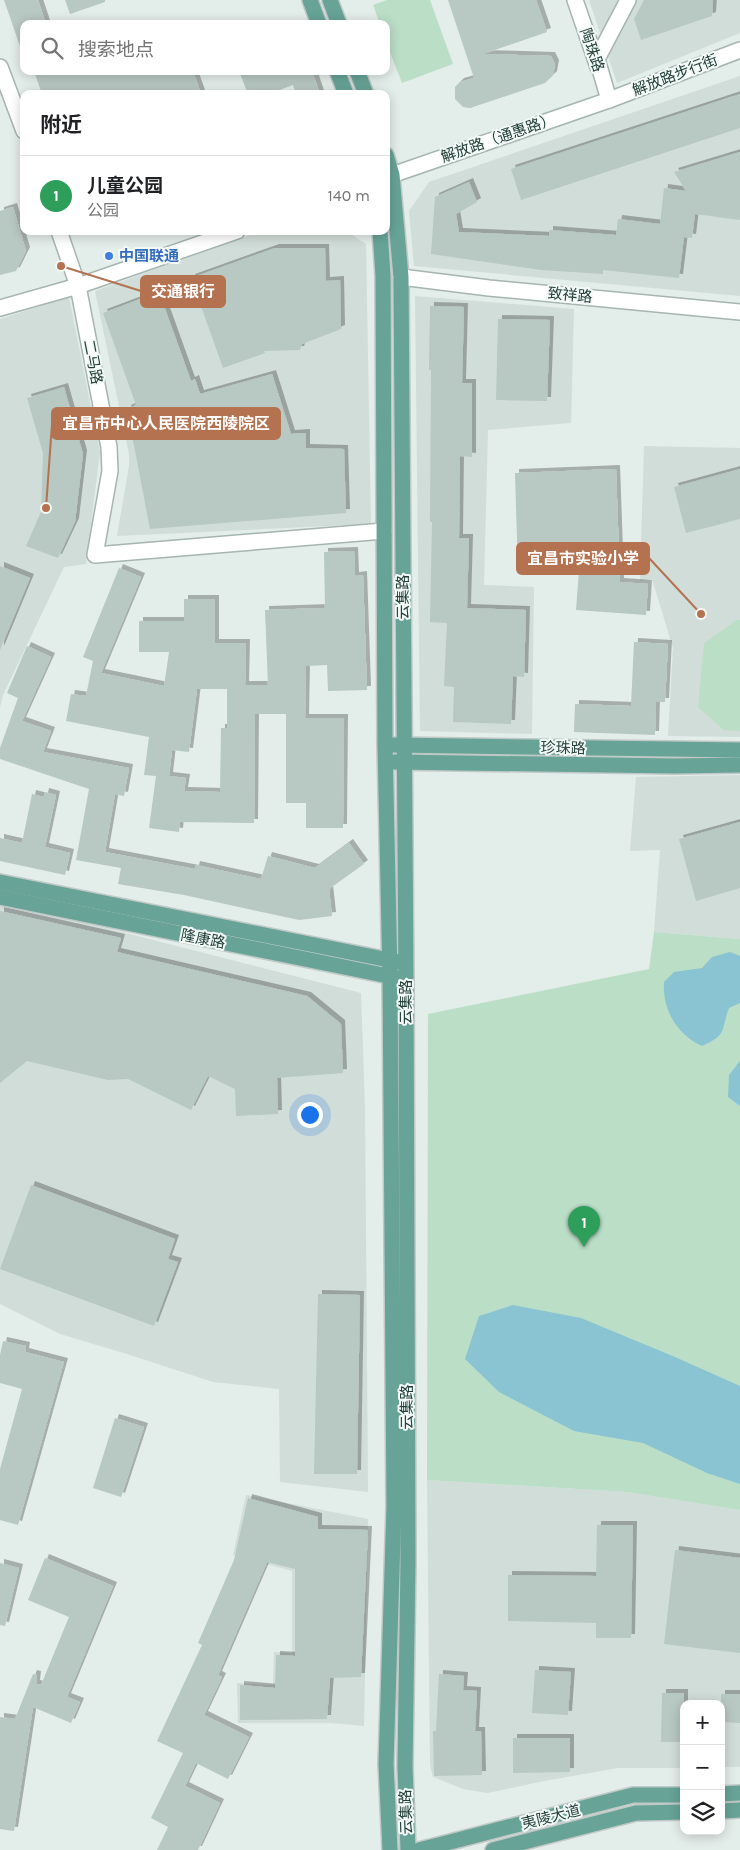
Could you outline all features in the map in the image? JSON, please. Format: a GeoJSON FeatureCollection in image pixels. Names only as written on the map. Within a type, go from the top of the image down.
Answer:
{"type":"FeatureCollection","features":[{"type":"Feature","properties":{"kind":"main road"},"geometry":{"type":"LineString","coordinates":[[310,0],[318,20]]}},
{"type":"Feature","properties":{"kind":"main road"},"geometry":{"type":"LineString","coordinates":[[330,0],[338,20]]}},
{"type":"Feature","properties":{"kind":"main road"},"geometry":{"type":"LineString","coordinates":[[339,75],[344,90]]}},
{"type":"Feature","properties":{"kind":"main road"},"geometry":{"type":"LineString","coordinates":[[359,75],[364,90]]}},
{"type":"Feature","properties":{"kind":"main road","name":"云集路"},"geometry":{"type":"LineString","coordinates":[[390,184],[401,277],[408,1562],[405,1766],[408,1850]]}},
{"type":"Feature","properties":{"kind":"main road","name":"云集路"},"geometry":{"type":"LineString","coordinates":[[380,235],[383,276],[385,745],[390,976],[394,1497],[386,1764],[390,1850]]}},
{"type":"Feature","properties":{"kind":"main road","name":"珍珠路"},"geometry":{"type":"LineString","coordinates":[[385,745],[740,750]]}},
{"type":"Feature","properties":{"kind":"main road","name":"珍珠路"},"geometry":{"type":"LineString","coordinates":[[386,762],[674,766],[740,765]]}},
{"type":"Feature","properties":{"kind":"main road","name":"隆康路"},"geometry":{"type":"LineString","coordinates":[[0,882],[406,963]]}},
{"type":"Feature","properties":{"kind":"main road","name":"隆康路"},"geometry":{"type":"LineString","coordinates":[[0,897],[406,979]]}},
{"type":"Feature","properties":{"kind":"main road"},"geometry":{"type":"LineString","coordinates":[[725,1794],[740,1793]]}},
{"type":"Feature","properties":{"kind":"main road","name":"夷陵大道"},"geometry":{"type":"LineString","coordinates":[[419,1850],[633,1796],[680,1794]]}},
{"type":"Feature","properties":{"kind":"main road"},"geometry":{"type":"LineString","coordinates":[[725,1811],[740,1810]]}},
{"type":"Feature","properties":{"kind":"main road","name":"夷陵大道"},"geometry":{"type":"LineString","coordinates":[[494,1850],[636,1813],[680,1812]]}},
{"type":"Feature","properties":{"kind":"street","name":"陶珠路"},"geometry":{"type":"LineString","coordinates":[[575,0],[609,100]]}},
{"type":"Feature","properties":{"kind":"street"},"geometry":{"type":"LineString","coordinates":[[609,100],[597,59],[628,0]]}},
{"type":"Feature","properties":{"kind":"street","name":"解放路步行街"},"geometry":{"type":"LineString","coordinates":[[609,100],[740,50]]}},
{"type":"Feature","properties":{"kind":"street"},"geometry":{"type":"LineString","coordinates":[[0,67],[4,88],[20,122]]}},
{"type":"Feature","properties":{"kind":"street","name":"解放路（通惠路）"},"geometry":{"type":"LineString","coordinates":[[390,176],[609,100]]}},
{"type":"Feature","properties":{"kind":"street","name":"二马路"},"geometry":{"type":"LineString","coordinates":[[60,235],[78,286],[108,447],[110,471],[95,555],[384,531]]}},
{"type":"Feature","properties":{"kind":"street"},"geometry":{"type":"LineString","coordinates":[[0,308],[78,286],[225,235]]}},
{"type":"Feature","properties":{"kind":"street","name":"致祥路"},"geometry":{"type":"LineString","coordinates":[[401,277],[489,288],[740,312]]}},
{"type":"Feature","properties":{"kind":"shaded area"},"geometry":{"type":"Polygon","coordinates":[[[589,0],[740,0],[740,33],[617,83],[589,0]]]}},
{"type":"Feature","properties":{"kind":"shaded area"},"geometry":{"type":"Polygon","coordinates":[[[740,76],[740,296],[414,266],[409,211],[429,182],[740,76]]]}},
{"type":"Feature","properties":{"kind":"shaded area"},"geometry":{"type":"Polygon","coordinates":[[[250,235],[352,235],[366,244],[371,524],[117,536],[129,466],[129,454],[95,291],[250,235]]]}},
{"type":"Feature","properties":{"kind":"shaded area"},"geometry":{"type":"Polygon","coordinates":[[[415,296],[574,309],[571,423],[488,430],[484,585],[534,587],[532,734],[420,731],[415,296]]]}},
{"type":"Feature","properties":{"kind":"shaded area"},"geometry":{"type":"Polygon","coordinates":[[[69,297],[100,452],[86,564],[64,567],[3,695],[0,708],[0,319],[69,297]]]}},
{"type":"Feature","properties":{"kind":"shaded area"},"geometry":{"type":"Polygon","coordinates":[[[644,446],[740,448],[740,737],[668,736],[673,648],[652,579],[640,581],[644,446]]]}},
{"type":"Feature","properties":{"kind":"shaded area"},"geometry":{"type":"Polygon","coordinates":[[[740,775],[740,939],[654,932],[660,850],[630,851],[636,777],[740,775]]]}},
{"type":"Feature","properties":{"kind":"shaded area"},"geometry":{"type":"Polygon","coordinates":[[[0,905],[71,919],[361,993],[365,1108],[368,1492],[280,1482],[279,1389],[213,1382],[60,1334],[0,1304],[0,905]]]}},
{"type":"Feature","properties":{"kind":"shaded area"},"geometry":{"type":"Polygon","coordinates":[[[427,1480],[627,1492],[740,1510],[740,1767],[725,1767],[725,1700],[680,1700],[680,1768],[618,1768],[488,1793],[463,1789],[433,1777],[430,1765],[427,1480]]]}},
{"type":"Feature","properties":{"kind":"shaded area"},"geometry":{"type":"Polygon","coordinates":[[[246,1495],[368,1519],[364,1726],[332,1723],[238,1723],[237,1683],[273,1685],[274,1652],[292,1653],[292,1571],[233,1555],[246,1495]]]}},
{"type":"Feature","properties":{"kind":"green space"},"geometry":{"type":"Polygon","coordinates":[[[387,0],[430,0],[453,64],[402,83],[390,52],[390,20],[379,20],[373,5],[387,0]]]}},
{"type":"Feature","properties":{"kind":"green space"},"geometry":{"type":"Polygon","coordinates":[[[737,620],[740,620],[740,731],[724,730],[698,707],[704,643],[737,620]]]}},
{"type":"Feature","properties":{"kind":"green space"},"geometry":{"type":"Polygon","coordinates":[[[654,932],[740,939],[740,1510],[627,1492],[427,1480],[428,1014],[649,969],[654,932]]]}},
{"type":"Feature","properties":{"kind":"water"},"geometry":{"type":"Polygon","coordinates":[[[730,952],[740,956],[740,1003],[729,1008],[720,1035],[702,1046],[685,1035],[673,1020],[666,1002],[664,982],[674,972],[702,968],[712,957],[730,952]]]}},
{"type":"Feature","properties":{"kind":"water"},"geometry":{"type":"Polygon","coordinates":[[[740,1061],[740,1106],[728,1097],[729,1075],[740,1061]]]}},
{"type":"Feature","properties":{"kind":"water"},"geometry":{"type":"Polygon","coordinates":[[[513,1305],[581,1318],[740,1386],[740,1484],[707,1473],[643,1443],[574,1431],[499,1392],[465,1359],[479,1316],[513,1305]]]}},
{"type":"Feature","properties":{"kind":"building"},"geometry":{"type":"Polygon","coordinates":[[[4,0],[38,0],[45,20],[20,20],[20,46],[4,0]]]}},
{"type":"Feature","properties":{"kind":"building"},"geometry":{"type":"Polygon","coordinates":[[[65,0],[105,0],[105,2],[70,14],[65,0]]]}},
{"type":"Feature","properties":{"kind":"building"},"geometry":{"type":"Polygon","coordinates":[[[448,0],[536,0],[547,32],[483,54],[551,56],[555,64],[553,75],[545,83],[470,108],[463,107],[455,99],[455,87],[460,82],[474,78],[448,0]]]}},
{"type":"Feature","properties":{"kind":"building"},"geometry":{"type":"Polygon","coordinates":[[[644,0],[713,0],[712,16],[641,40],[634,19],[644,0]]]}},
{"type":"Feature","properties":{"kind":"building"},"geometry":{"type":"Polygon","coordinates":[[[35,75],[194,75],[200,90],[41,90],[35,75]]]}},
{"type":"Feature","properties":{"kind":"building"},"geometry":{"type":"Polygon","coordinates":[[[241,75],[313,75],[319,90],[295,90],[293,85],[280,90],[246,90],[241,75]]]}},
{"type":"Feature","properties":{"kind":"building"},"geometry":{"type":"Polygon","coordinates":[[[740,94],[740,128],[521,200],[511,169],[740,94]]]}},
{"type":"Feature","properties":{"kind":"building"},"geometry":{"type":"Polygon","coordinates":[[[740,152],[740,220],[695,214],[692,238],[684,237],[679,278],[603,270],[603,274],[541,270],[431,254],[435,197],[469,182],[477,202],[456,214],[459,232],[549,236],[549,230],[616,235],[618,219],[660,224],[664,188],[686,191],[674,172],[740,152]]]}},
{"type":"Feature","properties":{"kind":"building"},"geometry":{"type":"Polygon","coordinates":[[[13,207],[26,251],[16,271],[0,275],[0,211],[13,207]]]}},
{"type":"Feature","properties":{"kind":"building"},"geometry":{"type":"Polygon","coordinates":[[[275,248],[325,248],[326,281],[340,280],[341,329],[302,344],[300,350],[264,351],[265,353],[223,368],[191,278],[275,248]]]}},
{"type":"Feature","properties":{"kind":"building"},"geometry":{"type":"Polygon","coordinates":[[[159,292],[191,381],[195,379],[200,394],[272,374],[291,434],[306,433],[306,448],[344,449],[346,513],[150,529],[127,409],[136,405],[103,313],[159,292]]]}},
{"type":"Feature","properties":{"kind":"building"},"geometry":{"type":"Polygon","coordinates":[[[430,306],[464,307],[462,383],[472,383],[472,457],[460,456],[459,538],[469,538],[467,608],[526,610],[524,677],[513,676],[511,724],[453,722],[454,687],[444,686],[447,623],[430,622],[432,522],[430,522],[430,306]]]}},
{"type":"Feature","properties":{"kind":"building"},"geometry":{"type":"Polygon","coordinates":[[[498,319],[550,320],[547,401],[496,400],[498,319]]]}},
{"type":"Feature","properties":{"kind":"building"},"geometry":{"type":"Polygon","coordinates":[[[64,387],[83,454],[75,522],[58,558],[26,546],[41,512],[43,453],[27,398],[64,387]]]}},
{"type":"Feature","properties":{"kind":"building"},"geometry":{"type":"Polygon","coordinates":[[[616,469],[620,582],[648,584],[646,615],[576,610],[579,571],[518,573],[515,473],[616,469]]]}},
{"type":"Feature","properties":{"kind":"building"},"geometry":{"type":"Polygon","coordinates":[[[740,469],[740,519],[686,533],[674,487],[740,469]]]}},
{"type":"Feature","properties":{"kind":"building"},"geometry":{"type":"Polygon","coordinates":[[[354,551],[355,576],[363,575],[367,690],[328,691],[327,665],[306,666],[305,718],[344,718],[343,828],[306,828],[306,803],[286,803],[286,714],[255,714],[254,823],[180,822],[179,832],[149,828],[156,776],[144,775],[149,737],[66,721],[71,694],[86,696],[93,661],[83,657],[119,568],[141,577],[101,673],[164,686],[169,652],[139,652],[139,621],[184,621],[184,599],[215,599],[215,643],[246,643],[245,685],[268,685],[265,610],[325,608],[324,552],[354,551]],[[197,689],[189,752],[172,750],[169,776],[186,778],[184,791],[220,792],[221,728],[227,728],[227,689],[197,689]]]}},
{"type":"Feature","properties":{"kind":"building"},"geometry":{"type":"Polygon","coordinates":[[[0,566],[30,578],[0,650],[0,566]]]}},
{"type":"Feature","properties":{"kind":"building"},"geometry":{"type":"Polygon","coordinates":[[[634,642],[668,644],[665,702],[656,702],[655,735],[574,732],[575,704],[631,706],[634,642]]]}},
{"type":"Feature","properties":{"kind":"building"},"geometry":{"type":"Polygon","coordinates":[[[27,646],[51,657],[22,721],[51,731],[43,752],[129,768],[124,796],[115,794],[105,852],[195,869],[196,865],[261,879],[268,856],[315,868],[349,843],[364,864],[329,889],[332,916],[299,920],[184,895],[118,884],[121,868],[76,860],[89,789],[0,759],[0,748],[18,698],[7,693],[27,646]]]}},
{"type":"Feature","properties":{"kind":"building"},"geometry":{"type":"Polygon","coordinates":[[[45,792],[56,795],[45,847],[70,853],[65,875],[0,861],[0,838],[22,843],[32,794],[44,797],[45,792]]]}},
{"type":"Feature","properties":{"kind":"building"},"geometry":{"type":"Polygon","coordinates":[[[740,822],[740,888],[696,901],[679,839],[740,822]]]}},
{"type":"Feature","properties":{"kind":"building"},"geometry":{"type":"Polygon","coordinates":[[[0,911],[121,938],[117,952],[307,996],[341,1024],[343,1073],[277,1078],[278,1114],[236,1116],[235,1089],[208,1076],[191,1110],[128,1079],[108,1080],[27,1061],[0,1083],[0,911]]]}},
{"type":"Feature","properties":{"kind":"building"},"geometry":{"type":"Polygon","coordinates":[[[31,1185],[175,1239],[168,1259],[178,1262],[154,1326],[0,1269],[31,1185]]]}},
{"type":"Feature","properties":{"kind":"building"},"geometry":{"type":"Polygon","coordinates":[[[318,1294],[360,1295],[357,1474],[314,1474],[318,1294]]]}},
{"type":"Feature","properties":{"kind":"building"},"geometry":{"type":"Polygon","coordinates":[[[3,1341],[26,1346],[25,1352],[64,1362],[18,1525],[0,1520],[0,1469],[22,1389],[0,1383],[0,1355],[3,1341]]]}},
{"type":"Feature","properties":{"kind":"building"},"geometry":{"type":"Polygon","coordinates":[[[115,1418],[144,1427],[121,1497],[93,1488],[115,1418]]]}},
{"type":"Feature","properties":{"kind":"building"},"geometry":{"type":"Polygon","coordinates":[[[248,1498],[318,1517],[318,1529],[368,1530],[361,1677],[330,1678],[327,1719],[240,1720],[240,1685],[275,1688],[276,1655],[295,1656],[295,1569],[267,1562],[218,1675],[222,1677],[204,1715],[249,1737],[228,1779],[196,1763],[185,1786],[220,1803],[198,1850],[157,1850],[168,1827],[151,1818],[183,1753],[157,1741],[202,1645],[198,1643],[234,1560],[248,1498]]]}},
{"type":"Feature","properties":{"kind":"building"},"geometry":{"type":"Polygon","coordinates":[[[597,1525],[633,1525],[631,1638],[596,1638],[596,1623],[508,1621],[508,1575],[596,1576],[597,1525]]]}},
{"type":"Feature","properties":{"kind":"building"},"geometry":{"type":"Polygon","coordinates":[[[675,1550],[740,1558],[740,1653],[664,1644],[675,1550]]]}},
{"type":"Feature","properties":{"kind":"building"},"geometry":{"type":"Polygon","coordinates":[[[45,1558],[113,1586],[67,1697],[80,1702],[71,1723],[33,1707],[14,1831],[0,1829],[0,1717],[15,1719],[33,1674],[37,1675],[36,1684],[41,1685],[69,1617],[28,1600],[45,1558]]]}},
{"type":"Feature","properties":{"kind":"building"},"geometry":{"type":"Polygon","coordinates":[[[0,1563],[19,1568],[5,1626],[0,1625],[0,1563]]]}},
{"type":"Feature","properties":{"kind":"building"},"geometry":{"type":"Polygon","coordinates":[[[535,1670],[571,1672],[568,1715],[532,1713],[535,1670]]]}},
{"type":"Feature","properties":{"kind":"building"},"geometry":{"type":"Polygon","coordinates":[[[439,1674],[464,1676],[463,1690],[477,1691],[475,1731],[481,1731],[482,1775],[434,1776],[433,1731],[436,1731],[439,1674]]]}},
{"type":"Feature","properties":{"kind":"building"},"geometry":{"type":"Polygon","coordinates":[[[662,1693],[684,1693],[684,1700],[680,1700],[680,1742],[661,1742],[662,1693]]]}},
{"type":"Feature","properties":{"kind":"building"},"geometry":{"type":"Polygon","coordinates":[[[721,1694],[740,1694],[740,1723],[725,1722],[725,1700],[721,1700],[721,1694]]]}},
{"type":"Feature","properties":{"kind":"building"},"geometry":{"type":"Polygon","coordinates":[[[513,1738],[570,1738],[570,1772],[513,1773],[513,1738]]]}},
{"type":"Feature","properties":{"kind":"place","name":"中国联通"},"geometry":{"type":"Point","coordinates":[109,256]}},
{"type":"Feature","properties":{"kind":"place","name":"交通银行"},"geometry":{"type":"Point","coordinates":[61,266]}},
{"type":"Feature","properties":{"kind":"place","name":"宜昌市中心人民医院西陵院区"},"geometry":{"type":"Point","coordinates":[46,508]}},
{"type":"Feature","properties":{"kind":"place","name":"宜昌市实验小学"},"geometry":{"type":"Point","coordinates":[701,614]}},
{"type":"Feature","properties":{"kind":"place","name":"儿童公园"},"geometry":{"type":"Point","coordinates":[584,1247]}}]}
